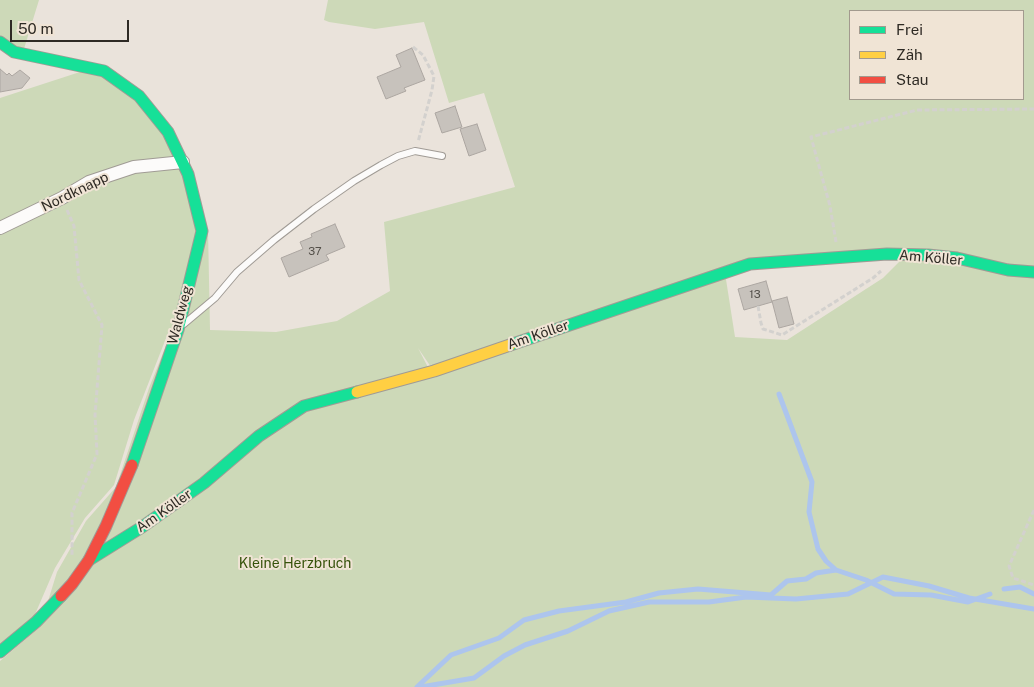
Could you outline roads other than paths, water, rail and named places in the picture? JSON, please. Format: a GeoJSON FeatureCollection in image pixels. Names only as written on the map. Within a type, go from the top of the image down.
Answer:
{"type":"FeatureCollection","features":[{"type":"Feature","properties":{"kind":"street","name":"Waldweg"},"geometry":{"type":"LineString","coordinates":[[0,42],[14,52],[104,71],[139,96],[168,132],[183,162],[188,174],[202,231],[178,330],[134,460],[106,526],[88,560],[72,584],[36,622],[0,652]]}},
{"type":"Feature","properties":{"kind":"street","name":"Nordknapp"},"geometry":{"type":"LineString","coordinates":[[0,228],[62,198],[89,182],[116,172],[134,167],[183,162]]}},
{"type":"Feature","properties":{"kind":"street","name":"Am Köller"},"geometry":{"type":"LineString","coordinates":[[88,560],[142,527],[204,483],[259,436],[304,406],[434,371],[571,323],[750,264],[838,256],[928,255],[958,258],[1008,270],[1034,272]]}},
{"type":"Feature","properties":{"kind":"lane"},"geometry":{"type":"LineString","coordinates":[[178,330],[215,298],[237,272],[314,209],[381,164],[415,151],[442,156]]}},
{"type":"Feature","properties":{"kind":"waterway"},"geometry":{"type":"LineString","coordinates":[[779,394],[812,482],[809,512],[818,549],[826,561],[836,570]]}},
{"type":"Feature","properties":{"kind":"waterway"},"geometry":{"type":"LineString","coordinates":[[417,687],[451,655],[499,638],[524,620],[559,611],[626,602],[659,593],[698,589],[771,595],[787,581],[806,579],[816,573],[836,570],[866,580],[894,594],[931,595],[968,602],[990,594]]}},
{"type":"Feature","properties":{"kind":"waterway"},"geometry":{"type":"LineString","coordinates":[[421,687],[474,678],[504,656],[525,645],[568,631],[609,611],[649,602],[709,602],[746,597],[796,599],[848,594],[883,577],[929,586],[969,598],[1034,609]]}},
{"type":"Feature","properties":{"kind":"waterway"},"geometry":{"type":"LineString","coordinates":[[1004,589],[1020,587],[1034,594]]}},
{"type":"Feature","properties":{"kind":"park label","name":"Kleine Herzbruch"},"geometry":{"type":"Point","coordinates":[295,564]}}]}
